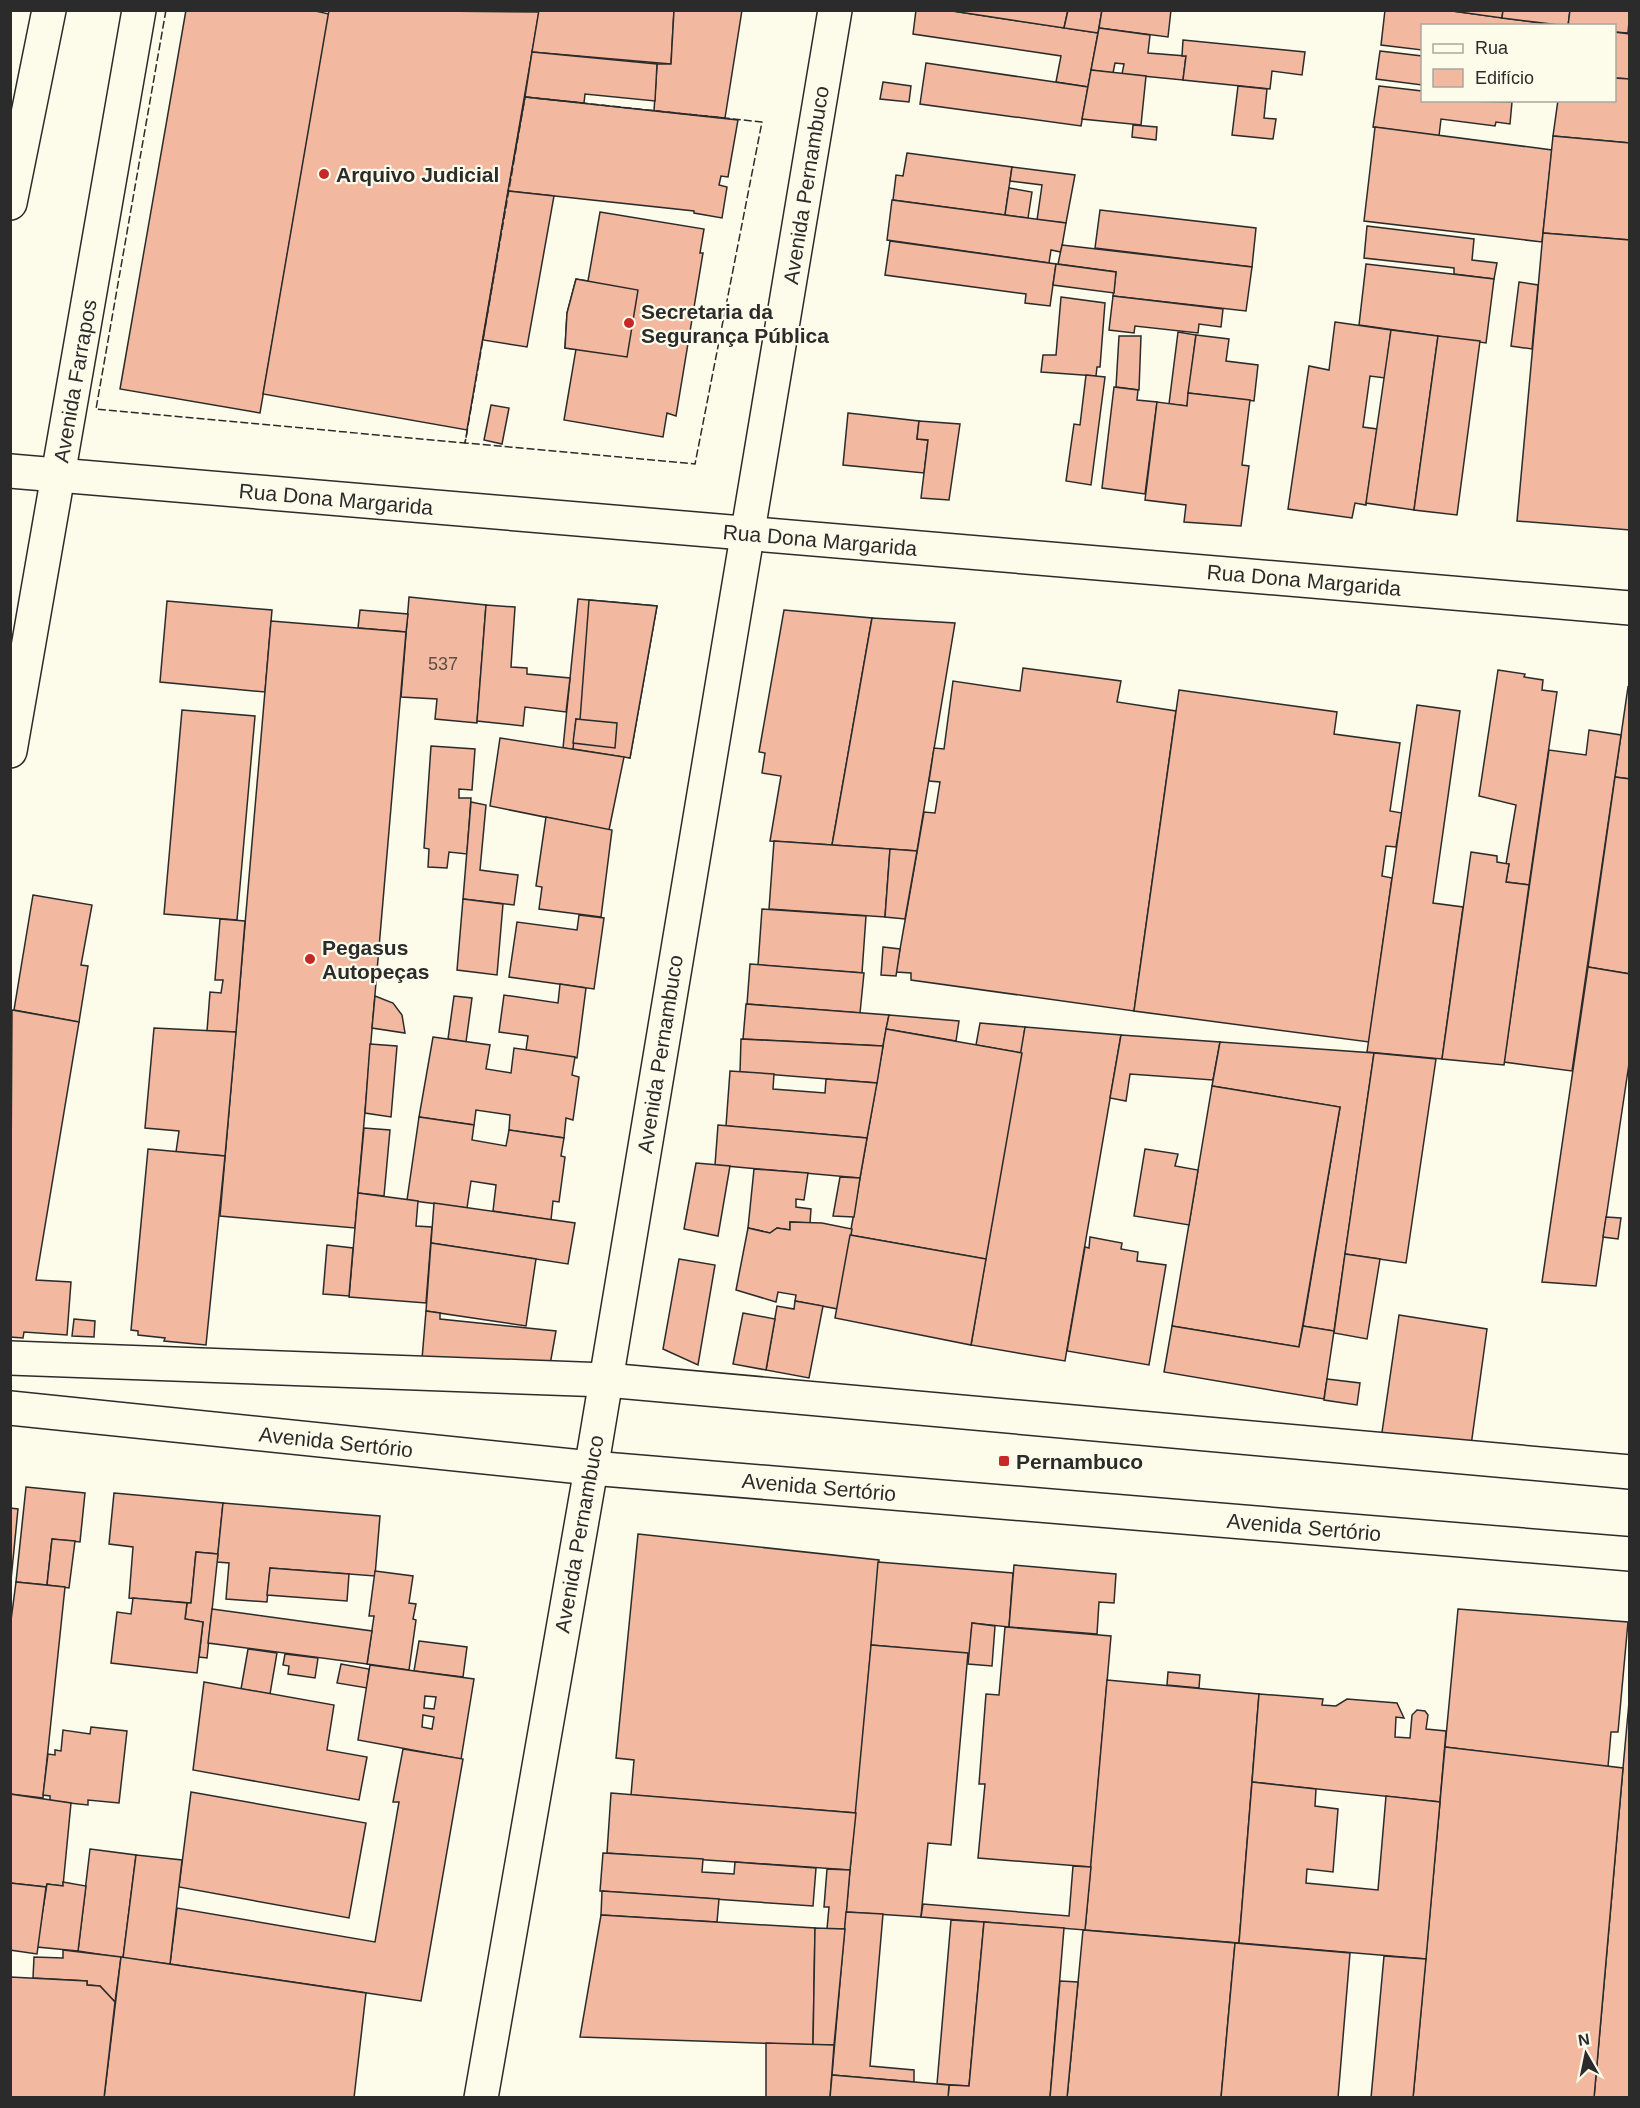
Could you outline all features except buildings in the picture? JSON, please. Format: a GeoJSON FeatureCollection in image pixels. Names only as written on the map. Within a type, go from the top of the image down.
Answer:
{"type":"FeatureCollection","features":[{"type":"Feature","properties":{"kind":"main road"},"geometry":{"type":"LineString","coordinates":[[10,202],[49,10]]}},
{"type":"Feature","properties":{"kind":"main road","name":"Avenida Farrapos"},"geometry":{"type":"LineString","coordinates":[[10,751],[139,10]]}},
{"type":"Feature","properties":{"kind":"main road","name":"Avenida Pernambuco"},"geometry":{"type":"LineString","coordinates":[[481,2097],[606,1380],[835,10]]}},
{"type":"Feature","properties":{"kind":"main road","name":"Rua Dona Margarida"},"geometry":{"type":"LineString","coordinates":[[10,471],[1629,608]]}},
{"type":"Feature","properties":{"kind":"main road"},"geometry":{"type":"LineString","coordinates":[[10,1358],[606,1380],[1629,1472]]}},
{"type":"Feature","properties":{"kind":"main road","name":"Avenida Sertório"},"geometry":{"type":"LineString","coordinates":[[10,1408],[591,1468],[1629,1554]]}},
{"type":"Feature","properties":{"kind":"fence"},"geometry":{"type":"LineString","coordinates":[[166,10],[96,409],[465,443],[468,427]]}},
{"type":"Feature","properties":{"kind":"fence"},"geometry":{"type":"LineString","coordinates":[[525,97],[762,122],[695,464],[465,443],[525,97]]}},
{"type":"Feature","properties":{"kind":"place","name":"Arquivo Judicial"},"geometry":{"type":"Point","coordinates":[324,174]}},
{"type":"Feature","properties":{"kind":"place","name":"Secretaria da Segurança Pública"},"geometry":{"type":"Point","coordinates":[629,323]}},
{"type":"Feature","properties":{"kind":"place","name":"Pegasus Autopeças"},"geometry":{"type":"Point","coordinates":[310,959]}},
{"type":"Feature","properties":{"kind":"place","name":"Pernambuco"},"geometry":{"type":"Point","coordinates":[1004,1461]}}]}
